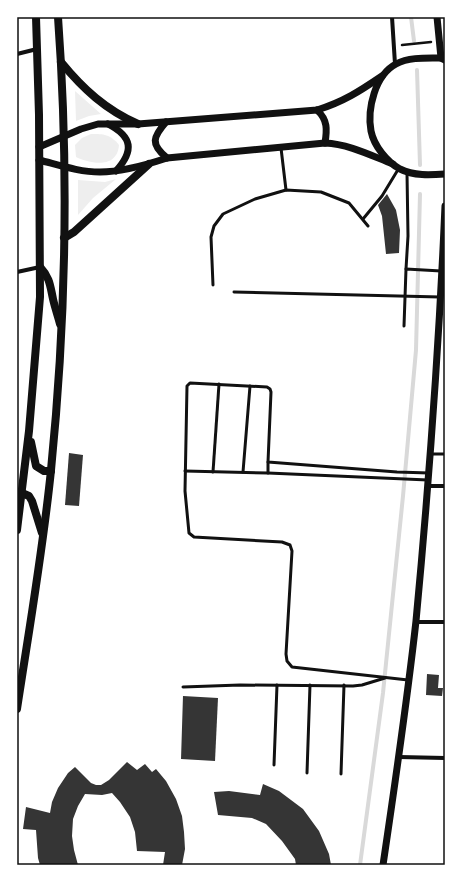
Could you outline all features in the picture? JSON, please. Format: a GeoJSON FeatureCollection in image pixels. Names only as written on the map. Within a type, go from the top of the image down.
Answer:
{"type":"FeatureCollection","features":[{"type":"Feature","properties":{"kind":"main road"},"geometry":{"type":"LineString","coordinates":[[17,530],[20,493],[29,431],[40,297],[36,17]]}},
{"type":"Feature","properties":{"kind":"main road"},"geometry":{"type":"LineString","coordinates":[[17,709],[51,471],[62,333],[64,167],[58,17]]}},
{"type":"Feature","properties":{"kind":"main road"},"geometry":{"type":"LineString","coordinates":[[61,62],[70,73],[105,106],[120,116],[138,124]]}},
{"type":"Feature","properties":{"kind":"main road"},"geometry":{"type":"LineString","coordinates":[[64,238],[74,232],[149,164]]}},
{"type":"Feature","properties":{"kind":"main road"},"geometry":{"type":"LineString","coordinates":[[40,267],[45,272],[52,286],[53,298],[62,333]]}},
{"type":"Feature","properties":{"kind":"main road"},"geometry":{"type":"LineString","coordinates":[[29,431],[36,466],[44,471],[51,471]]}},
{"type":"Feature","properties":{"kind":"main road"},"geometry":{"type":"LineString","coordinates":[[20,493],[29,496],[32,501],[42,535]]}},
{"type":"Feature","properties":{"kind":"street"},"geometry":{"type":"LineString","coordinates":[[392,17],[395,64]]}},
{"type":"Feature","properties":{"kind":"street"},"geometry":{"type":"LineString","coordinates":[[39,147],[63,136],[98,124],[138,124],[317,110],[336,104],[354,95],[382,76],[395,64],[410,59],[443,59],[437,17]]}},
{"type":"Feature","properties":{"kind":"street"},"geometry":{"type":"LineString","coordinates":[[17,54],[37,49]]}},
{"type":"Feature","properties":{"kind":"street"},"geometry":{"type":"LineString","coordinates":[[382,76],[373,93],[370,112],[371,132],[379,150],[396,166]]}},
{"type":"Feature","properties":{"kind":"street"},"geometry":{"type":"LineString","coordinates":[[317,110],[326,122],[327,131],[325,143]]}},
{"type":"Feature","properties":{"kind":"street"},"geometry":{"type":"LineString","coordinates":[[166,122],[156,137],[155,146],[158,151],[167,158]]}},
{"type":"Feature","properties":{"kind":"street"},"geometry":{"type":"LineString","coordinates":[[108,124],[122,134],[129,148],[128,154],[116,171]]}},
{"type":"Feature","properties":{"kind":"street"},"geometry":{"type":"LineString","coordinates":[[39,160],[83,171],[101,172],[116,171],[149,164],[167,158],[281,146],[334,143],[396,166],[407,172],[433,175],[445,174]]}},
{"type":"Feature","properties":{"kind":"street"},"geometry":{"type":"LineString","coordinates":[[383,865],[399,757],[415,622],[426,480],[430,454],[442,317],[441,297],[445,206]]}},
{"type":"Feature","properties":{"kind":"street"},"geometry":{"type":"LineString","coordinates":[[17,272],[40,267]]}},
{"type":"Feature","properties":{"kind":"street"},"geometry":{"type":"LineString","coordinates":[[426,480],[445,486]]}},
{"type":"Feature","properties":{"kind":"street"},"geometry":{"type":"LineString","coordinates":[[415,622],[445,622]]}},
{"type":"Feature","properties":{"kind":"street"},"geometry":{"type":"LineString","coordinates":[[399,757],[445,758]]}},
{"type":"Feature","properties":{"kind":"lane"},"geometry":{"type":"LineString","coordinates":[[281,146],[286,190]]}},
{"type":"Feature","properties":{"kind":"lane"},"geometry":{"type":"LineString","coordinates":[[363,219],[382,196],[396,166]]}},
{"type":"Feature","properties":{"kind":"lane"},"geometry":{"type":"LineString","coordinates":[[404,326],[408,236],[407,172]]}},
{"type":"Feature","properties":{"kind":"lane"},"geometry":{"type":"LineString","coordinates":[[213,285],[211,237],[214,226],[223,214],[255,199],[286,190],[321,192],[349,203],[368,226]]}},
{"type":"Feature","properties":{"kind":"lane"},"geometry":{"type":"LineString","coordinates":[[406,269],[443,271]]}},
{"type":"Feature","properties":{"kind":"lane"},"geometry":{"type":"LineString","coordinates":[[234,292],[441,297]]}},
{"type":"Feature","properties":{"kind":"lane"},"geometry":{"type":"LineString","coordinates":[[268,473],[270,389],[267,387],[219,384],[188,384],[185,491],[189,533],[194,537],[282,542],[290,545],[292,551],[286,654],[287,661],[292,667],[376,679],[392,678],[408,680]]}},
{"type":"Feature","properties":{"kind":"lane"},"geometry":{"type":"LineString","coordinates":[[213,472],[219,384]]}},
{"type":"Feature","properties":{"kind":"lane"},"geometry":{"type":"LineString","coordinates":[[243,472],[250,386]]}},
{"type":"Feature","properties":{"kind":"lane"},"geometry":{"type":"LineString","coordinates":[[430,454],[445,454]]}},
{"type":"Feature","properties":{"kind":"lane"},"geometry":{"type":"LineString","coordinates":[[268,462],[421,473],[426,480]]}},
{"type":"Feature","properties":{"kind":"lane"},"geometry":{"type":"LineString","coordinates":[[185,471],[426,480]]}},
{"type":"Feature","properties":{"kind":"lane"},"geometry":{"type":"LineString","coordinates":[[183,687],[240,685],[362,685],[376,679]]}},
{"type":"Feature","properties":{"kind":"lane"},"geometry":{"type":"LineString","coordinates":[[274,765],[277,685]]}},
{"type":"Feature","properties":{"kind":"lane"},"geometry":{"type":"LineString","coordinates":[[307,773],[310,685]]}},
{"type":"Feature","properties":{"kind":"lane"},"geometry":{"type":"LineString","coordinates":[[341,774],[344,685]]}},
{"type":"Feature","properties":{"kind":"path"},"geometry":{"type":"LineString","coordinates":[[394,46],[440,41]]}},
{"type":"Feature","properties":{"kind":"shaded area"},"geometry":{"type":"Polygon","coordinates":[[[75,91],[101,114],[89,116],[76,121],[75,91]]]}},
{"type":"Feature","properties":{"kind":"shaded area"},"geometry":{"type":"Polygon","coordinates":[[[91,134],[106,135],[116,141],[119,145],[114,158],[102,163],[96,163],[76,157],[75,145],[82,138],[91,134]]]}},
{"type":"Feature","properties":{"kind":"shaded area"},"geometry":{"type":"Polygon","coordinates":[[[116,179],[93,198],[78,215],[78,180],[105,182],[116,179]]]}},
{"type":"Feature","properties":{"kind":"building"},"geometry":{"type":"Polygon","coordinates":[[[387,194],[396,210],[400,230],[399,253],[386,254],[382,216],[378,205],[387,194]]]}},
{"type":"Feature","properties":{"kind":"building"},"geometry":{"type":"Polygon","coordinates":[[[69,453],[83,455],[79,506],[65,505],[69,453]]]}},
{"type":"Feature","properties":{"kind":"building"},"geometry":{"type":"Polygon","coordinates":[[[427,674],[439,675],[438,688],[443,688],[442,696],[426,695],[427,674]]]}},
{"type":"Feature","properties":{"kind":"building"},"geometry":{"type":"Polygon","coordinates":[[[183,696],[218,698],[215,761],[181,759],[183,696]]]}},
{"type":"Feature","properties":{"kind":"building"},"geometry":{"type":"Polygon","coordinates":[[[127,762],[137,770],[145,764],[152,772],[156,769],[166,781],[176,799],[182,816],[184,832],[185,849],[182,865],[163,865],[165,852],[137,851],[135,832],[130,817],[112,793],[102,795],[85,794],[78,806],[73,819],[72,836],[78,865],[40,865],[36,830],[23,829],[26,807],[50,813],[52,802],[58,788],[68,773],[75,767],[91,783],[101,785],[109,780],[127,762]]]}},
{"type":"Feature","properties":{"kind":"building"},"geometry":{"type":"Polygon","coordinates":[[[263,784],[279,791],[303,809],[319,831],[329,854],[331,865],[296,865],[295,859],[282,841],[266,824],[252,818],[218,815],[214,792],[229,791],[260,795],[263,784]]]}},
{"type":"Feature","properties":{"kind":"waterway"},"geometry":{"type":"LineString","coordinates":[[411,17],[414,41]]}},
{"type":"Feature","properties":{"kind":"waterway"},"geometry":{"type":"LineString","coordinates":[[417,70],[420,165]]}},
{"type":"Feature","properties":{"kind":"waterway"},"geometry":{"type":"LineString","coordinates":[[360,865],[383,693],[403,496],[416,350],[420,194]]}}]}
